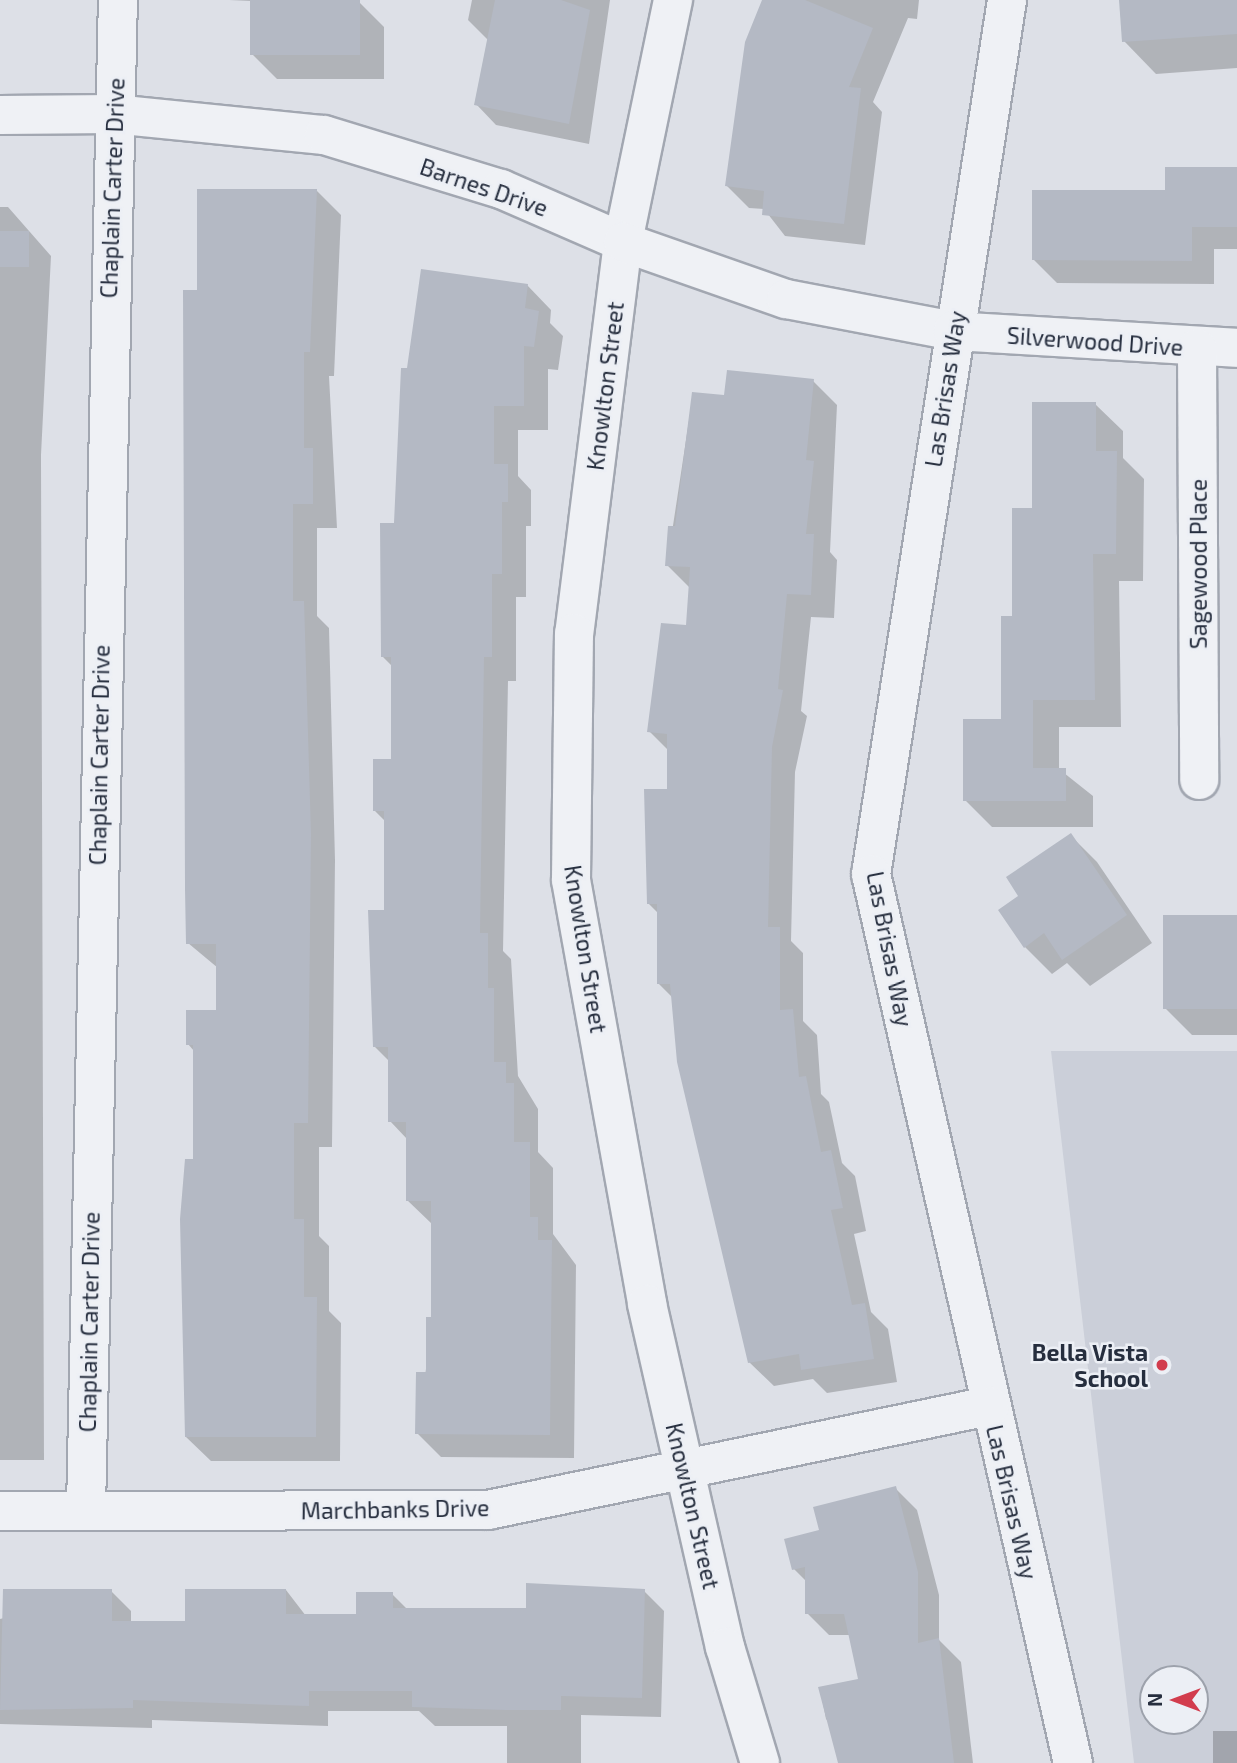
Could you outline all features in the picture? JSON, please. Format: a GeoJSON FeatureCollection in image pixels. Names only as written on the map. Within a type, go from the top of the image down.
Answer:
{"type":"FeatureCollection","features":[{"type":"Feature","properties":{"kind":"street","name":"Chaplain Carter Drive"},"geometry":{"type":"LineString","coordinates":[[86,1510],[113,114],[118,0]]}},
{"type":"Feature","properties":{"kind":"street","name":"Knowlton Street"},"geometry":{"type":"LineString","coordinates":[[673,0],[623,242],[574,633],[571,880],[647,1304],[685,1469],[760,1763]]}},
{"type":"Feature","properties":{"kind":"street","name":"Las Brisas Way"},"geometry":{"type":"LineString","coordinates":[[1007,0],[953,331],[871,874],[989,1406],[1073,1763]]}},
{"type":"Feature","properties":{"kind":"street","name":"Barnes Drive"},"geometry":{"type":"LineString","coordinates":[[0,115],[113,114],[324,135],[501,189],[623,242],[786,299],[953,331]]}},
{"type":"Feature","properties":{"kind":"street","name":"Silverwood Drive"},"geometry":{"type":"LineString","coordinates":[[953,331],[1197,348],[1237,348]]}},
{"type":"Feature","properties":{"kind":"street","name":"Sagewood Place"},"geometry":{"type":"LineString","coordinates":[[1197,348],[1199,780]]}},
{"type":"Feature","properties":{"kind":"street","name":"Marchbanks Drive"},"geometry":{"type":"LineString","coordinates":[[0,1511],[488,1510],[989,1406]]}},
{"type":"Feature","properties":{"kind":"shaded area","name":"Bella Vista School"},"geometry":{"type":"Polygon","coordinates":[[[1051,1051],[1237,1051],[1237,1763],[1134,1763],[1051,1051]]]}},
{"type":"Feature","properties":{"kind":"building"},"geometry":{"type":"Polygon","coordinates":[[[250,0],[360,0],[360,55],[250,55],[250,0]]]}},
{"type":"Feature","properties":{"kind":"building"},"geometry":{"type":"Polygon","coordinates":[[[495,0],[561,0],[590,10],[569,124],[474,105],[495,0]]]}},
{"type":"Feature","properties":{"kind":"building"},"geometry":{"type":"Polygon","coordinates":[[[762,0],[805,0],[873,28],[849,87],[861,88],[844,224],[762,215],[764,191],[725,186],[745,42],[762,0]]]}},
{"type":"Feature","properties":{"kind":"building"},"geometry":{"type":"Polygon","coordinates":[[[1119,0],[1237,0],[1237,34],[1122,42],[1119,0]]]}},
{"type":"Feature","properties":{"kind":"building"},"geometry":{"type":"Polygon","coordinates":[[[1165,167],[1237,167],[1237,227],[1192,227],[1192,261],[1032,260],[1032,190],[1165,190],[1165,167]]]}},
{"type":"Feature","properties":{"kind":"building"},"geometry":{"type":"Polygon","coordinates":[[[197,189],[317,189],[310,352],[304,352],[304,448],[313,448],[313,504],[293,504],[293,601],[304,601],[311,834],[308,1123],[294,1123],[294,1219],[304,1219],[304,1297],[317,1297],[316,1437],[185,1437],[180,1219],[185,1159],[193,1159],[193,1045],[186,1045],[186,1010],[216,1010],[216,944],[186,944],[183,290],[197,290],[197,189]]]}},
{"type":"Feature","properties":{"kind":"building"},"geometry":{"type":"Polygon","coordinates":[[[0,231],[29,231],[29,267],[0,267],[0,231]]]}},
{"type":"Feature","properties":{"kind":"building"},"geometry":{"type":"Polygon","coordinates":[[[421,269],[528,284],[525,308],[539,311],[534,347],[524,346],[524,406],[494,406],[494,464],[508,464],[508,502],[502,502],[502,574],[492,574],[492,657],[484,657],[480,933],[488,933],[488,988],[494,988],[494,1062],[506,1062],[506,1083],[514,1083],[514,1142],[530,1142],[530,1217],[538,1217],[538,1240],[552,1240],[550,1435],[415,1434],[416,1372],[426,1372],[426,1317],[431,1317],[431,1201],[406,1201],[406,1122],[388,1122],[388,1047],[373,1047],[368,910],[384,910],[384,811],[373,811],[373,759],[391,759],[391,657],[381,657],[380,523],[394,523],[401,368],[407,368],[421,269]]]}},
{"type":"Feature","properties":{"kind":"building"},"geometry":{"type":"Polygon","coordinates":[[[727,370],[814,379],[806,460],[814,461],[806,534],[814,534],[811,595],[787,594],[778,689],[783,690],[772,747],[768,927],[780,927],[780,1010],[793,1009],[799,1077],[806,1076],[821,1152],[831,1150],[843,1208],[831,1210],[852,1305],[865,1303],[874,1359],[801,1370],[799,1354],[748,1363],[677,1062],[670,984],[657,984],[657,904],[647,904],[644,789],[667,789],[667,734],[647,732],[661,623],[686,625],[690,567],[665,566],[668,526],[675,526],[692,392],[724,395],[727,370]]]}},
{"type":"Feature","properties":{"kind":"building"},"geometry":{"type":"Polygon","coordinates":[[[1032,402],[1096,402],[1096,451],[1117,451],[1116,554],[1093,554],[1095,700],[1033,700],[1033,768],[1066,768],[1066,801],[963,801],[963,719],[1001,719],[1001,616],[1012,616],[1012,508],[1032,508],[1032,402]]]}},
{"type":"Feature","properties":{"kind":"building"},"geometry":{"type":"Polygon","coordinates":[[[1071,833],[1127,915],[1062,960],[1044,933],[1024,948],[998,910],[1018,896],[1006,877],[1071,833]]]}},
{"type":"Feature","properties":{"kind":"building"},"geometry":{"type":"Polygon","coordinates":[[[1163,915],[1237,915],[1237,1009],[1163,1009],[1163,915]]]}},
{"type":"Feature","properties":{"kind":"building"},"geometry":{"type":"Polygon","coordinates":[[[896,1486],[918,1572],[918,1643],[939,1638],[954,1763],[838,1763],[818,1687],[858,1679],[844,1614],[805,1614],[805,1567],[792,1570],[784,1539],[819,1530],[813,1507],[896,1486]]]}},
{"type":"Feature","properties":{"kind":"building"},"geometry":{"type":"Polygon","coordinates":[[[526,1583],[645,1589],[642,1698],[561,1696],[561,1710],[506,1710],[412,1707],[412,1691],[309,1691],[309,1706],[133,1700],[133,1708],[0,1710],[3,1589],[112,1589],[112,1621],[185,1621],[185,1589],[286,1589],[286,1614],[356,1614],[356,1592],[393,1592],[393,1608],[526,1608],[526,1583]]]}},
{"type":"Feature","properties":{"kind":"place","name":"Bella Vista School"},"geometry":{"type":"Point","coordinates":[1162,1365]}}]}
